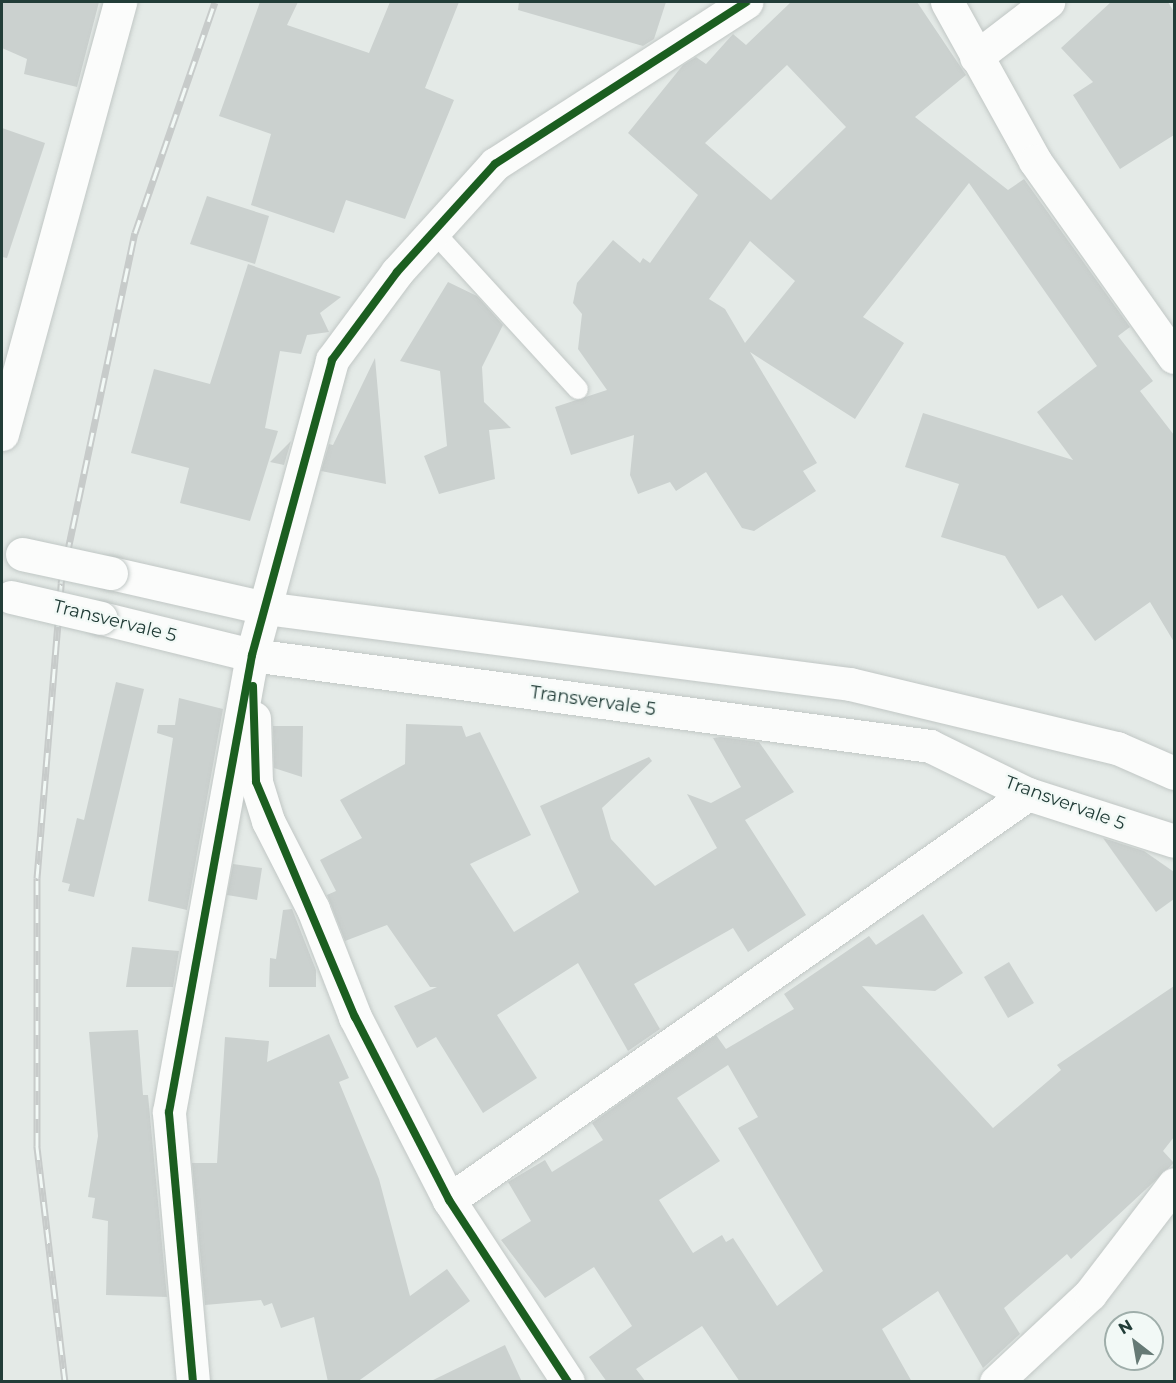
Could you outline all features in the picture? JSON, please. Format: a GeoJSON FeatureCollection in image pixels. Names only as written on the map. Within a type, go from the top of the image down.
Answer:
{"type":"FeatureCollection","features":[{"type":"Feature","properties":{"kind":"street"},"geometry":{"type":"LineString","coordinates":[[2,434],[120,2]]}},
{"type":"Feature","properties":{"kind":"street"},"geometry":{"type":"LineString","coordinates":[[193,1382],[168,1112],[252,655],[332,360],[397,272],[495,164],[746,2]]}},
{"type":"Feature","properties":{"kind":"street"},"geometry":{"type":"LineString","coordinates":[[947,2],[1035,161],[1174,357]]}},
{"type":"Feature","properties":{"kind":"street"},"geometry":{"type":"LineString","coordinates":[[976,57],[1048,2]]}},
{"type":"Feature","properties":{"kind":"street"},"geometry":{"type":"LineString","coordinates":[[12,552],[265,608],[850,684],[1118,748],[1174,773]]}},
{"type":"Feature","properties":{"kind":"street","name":"Transvervale 5"},"geometry":{"type":"LineString","coordinates":[[6,595],[252,655],[930,746],[1028,794],[1174,841]]}},
{"type":"Feature","properties":{"kind":"street"},"geometry":{"type":"LineString","coordinates":[[252,655],[256,782],[268,820],[313,909],[355,1017],[448,1200],[568,1382]]}},
{"type":"Feature","properties":{"kind":"street"},"geometry":{"type":"LineString","coordinates":[[448,1200],[1028,794]]}},
{"type":"Feature","properties":{"kind":"street"},"geometry":{"type":"LineString","coordinates":[[996,1382],[1090,1294],[1174,1184]]}},
{"type":"Feature","properties":{"kind":"lane"},"geometry":{"type":"LineString","coordinates":[[434,232],[578,389]]}},
{"type":"Feature","properties":{"kind":"building"},"geometry":{"type":"Polygon","coordinates":[[[2,2],[99,2],[77,87],[24,74],[27,59],[2,48],[2,2]]]}},
{"type":"Feature","properties":{"kind":"building"},"geometry":{"type":"Polygon","coordinates":[[[260,2],[298,2],[287,25],[369,53],[390,2],[459,2],[425,88],[454,100],[405,219],[346,200],[334,233],[251,205],[271,134],[219,116],[260,2]]]}},
{"type":"Feature","properties":{"kind":"building"},"geometry":{"type":"Polygon","coordinates":[[[519,2],[666,2],[654,39],[643,46],[518,10],[519,2]]]}},
{"type":"Feature","properties":{"kind":"building"},"geometry":{"type":"Polygon","coordinates":[[[791,2],[917,2],[966,75],[915,117],[1008,190],[1024,179],[1130,327],[1118,336],[1153,381],[1140,391],[1174,435],[1174,642],[1150,602],[1095,641],[1062,595],[1038,609],[1005,556],[941,537],[959,484],[905,467],[923,413],[1073,460],[1037,412],[1097,366],[969,183],[863,317],[904,343],[855,419],[750,352],[817,463],[803,471],[816,491],[754,531],[742,528],[706,472],[676,491],[670,482],[638,494],[630,475],[634,435],[571,455],[555,407],[607,390],[578,349],[582,314],[573,303],[577,283],[613,240],[640,263],[643,258],[650,263],[698,195],[628,133],[683,65],[696,57],[706,64],[733,34],[746,45],[791,2]],[[787,65],[705,143],[771,200],[846,127],[787,65]],[[750,241],[709,299],[725,309],[745,343],[795,281],[750,241]]]}},
{"type":"Feature","properties":{"kind":"building"},"geometry":{"type":"Polygon","coordinates":[[[1111,2],[1168,2],[1174,12],[1174,135],[1120,169],[1073,95],[1093,82],[1061,48],[1111,2]]]}},
{"type":"Feature","properties":{"kind":"building"},"geometry":{"type":"Polygon","coordinates":[[[2,128],[45,143],[7,258],[2,257],[2,128]]]}},
{"type":"Feature","properties":{"kind":"building"},"geometry":{"type":"Polygon","coordinates":[[[207,196],[269,216],[255,264],[190,244],[207,196]]]}},
{"type":"Feature","properties":{"kind":"building"},"geometry":{"type":"Polygon","coordinates":[[[248,264],[341,297],[320,313],[329,332],[307,335],[301,354],[280,351],[265,428],[278,431],[250,521],[180,503],[189,468],[131,453],[154,369],[210,384],[248,264]]]}},
{"type":"Feature","properties":{"kind":"building"},"geometry":{"type":"Polygon","coordinates":[[[448,282],[477,296],[503,325],[482,367],[484,402],[511,428],[489,430],[495,479],[439,494],[424,456],[447,446],[440,371],[400,361],[448,282]]]}},
{"type":"Feature","properties":{"kind":"building"},"geometry":{"type":"Polygon","coordinates":[[[375,358],[386,484],[321,471],[329,444],[333,445],[375,358]]]}},
{"type":"Feature","properties":{"kind":"building"},"geometry":{"type":"Polygon","coordinates":[[[291,441],[284,465],[270,462],[291,441]]]}},
{"type":"Feature","properties":{"kind":"building"},"geometry":{"type":"Polygon","coordinates":[[[116,682],[144,689],[94,897],[68,891],[70,884],[62,882],[77,818],[84,820],[116,682]]]}},
{"type":"Feature","properties":{"kind":"building"},"geometry":{"type":"Polygon","coordinates":[[[179,698],[223,709],[187,910],[148,901],[173,738],[157,733],[158,725],[175,725],[179,698]]]}},
{"type":"Feature","properties":{"kind":"building"},"geometry":{"type":"Polygon","coordinates":[[[406,724],[462,726],[466,737],[480,732],[531,835],[470,864],[514,932],[579,892],[540,806],[649,757],[652,761],[602,808],[611,839],[655,886],[717,848],[687,794],[711,803],[741,787],[713,738],[721,737],[759,742],[794,792],[745,820],[806,915],[748,952],[733,928],[634,984],[660,1029],[628,1051],[578,963],[497,1015],[537,1078],[483,1113],[436,1037],[417,1048],[394,1006],[437,987],[430,987],[387,925],[345,941],[327,895],[336,891],[320,860],[362,838],[340,800],[405,764],[406,724]]]}},
{"type":"Feature","properties":{"kind":"building"},"geometry":{"type":"Polygon","coordinates":[[[273,726],[303,726],[302,777],[274,768],[273,726]]]}},
{"type":"Feature","properties":{"kind":"building"},"geometry":{"type":"Polygon","coordinates":[[[1103,838],[1144,851],[1174,872],[1174,899],[1156,912],[1103,838]]]}},
{"type":"Feature","properties":{"kind":"building"},"geometry":{"type":"Polygon","coordinates":[[[233,864],[262,868],[257,900],[227,895],[233,864]]]}},
{"type":"Feature","properties":{"kind":"building"},"geometry":{"type":"Polygon","coordinates":[[[292,909],[316,970],[316,987],[269,987],[270,958],[276,959],[283,910],[292,909]]]}},
{"type":"Feature","properties":{"kind":"building"},"geometry":{"type":"Polygon","coordinates":[[[923,914],[963,973],[935,991],[862,986],[993,1128],[1061,1070],[1057,1065],[1174,986],[1174,1137],[1163,1151],[1174,1163],[1071,1259],[1067,1254],[1004,1308],[1020,1334],[983,1368],[938,1291],[882,1329],[912,1382],[740,1382],[702,1326],[636,1369],[646,1382],[607,1382],[589,1357],[632,1326],[594,1267],[545,1298],[501,1240],[531,1221],[508,1182],[545,1160],[552,1172],[603,1140],[592,1123],[716,1035],[726,1049],[794,1009],[784,994],[869,936],[876,945],[923,914]],[[728,1065],[677,1098],[720,1161],[659,1200],[693,1253],[722,1235],[726,1242],[733,1238],[777,1306],[823,1271],[738,1128],[758,1117],[728,1065]]]}},
{"type":"Feature","properties":{"kind":"building"},"geometry":{"type":"Polygon","coordinates":[[[132,947],[179,951],[173,987],[126,987],[132,947]]]}},
{"type":"Feature","properties":{"kind":"building"},"geometry":{"type":"Polygon","coordinates":[[[1009,962],[1034,1003],[1008,1018],[984,977],[1009,962]]]}},
{"type":"Feature","properties":{"kind":"building"},"geometry":{"type":"Polygon","coordinates":[[[138,1030],[143,1095],[148,1095],[167,1297],[106,1295],[108,1221],[92,1218],[95,1198],[88,1197],[98,1136],[89,1032],[138,1030]]]}},
{"type":"Feature","properties":{"kind":"building"},"geometry":{"type":"Polygon","coordinates":[[[329,1034],[349,1078],[339,1082],[379,1179],[410,1296],[447,1269],[470,1301],[357,1382],[328,1382],[314,1317],[281,1328],[272,1303],[264,1306],[261,1300],[205,1305],[192,1163],[217,1163],[225,1037],[269,1041],[267,1062],[329,1034]]]}},
{"type":"Feature","properties":{"kind":"building"},"geometry":{"type":"Polygon","coordinates":[[[505,1345],[522,1382],[429,1382],[505,1345]]]}},
{"type":"Feature","properties":{"kind":"railway"},"geometry":{"type":"LineString","coordinates":[[65,1382],[37,1146],[37,878],[61,583],[135,233],[215,2]]}},
{"type":"Feature","properties":{"kind":"cycle path"},"geometry":{"type":"LineString","coordinates":[[193,1382],[169,1112],[252,655],[332,360],[397,272],[495,164],[746,2]]}},
{"type":"Feature","properties":{"kind":"cycle path"},"geometry":{"type":"LineString","coordinates":[[253,686],[256,782],[355,1017],[449,1200],[568,1382]]}}]}
